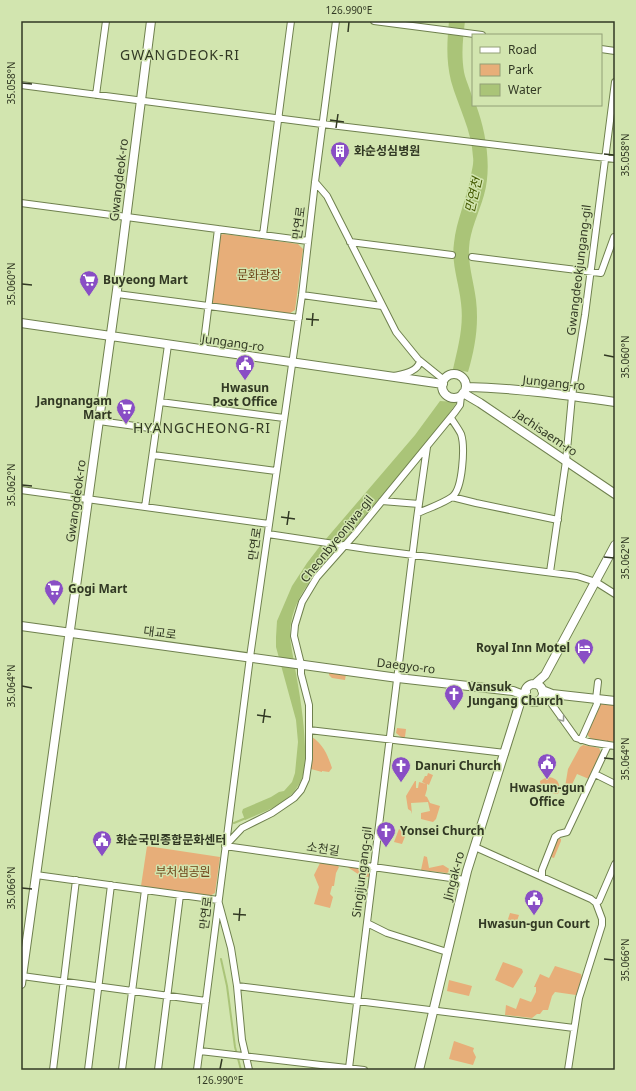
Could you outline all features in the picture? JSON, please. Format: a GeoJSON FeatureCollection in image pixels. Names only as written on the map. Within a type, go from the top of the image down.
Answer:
{"type":"FeatureCollection","features":[{"type":"Feature","properties":{"kind":"street"},"geometry":{"type":"LineString","coordinates":[[96,95],[106,21]]}},
{"type":"Feature","properties":{"kind":"street","name":"Gwangdeok-ro"},"geometry":{"type":"LineString","coordinates":[[22,980],[117,294],[151,21]]}},
{"type":"Feature","properties":{"kind":"street"},"geometry":{"type":"LineString","coordinates":[[264,235],[291,21]]}},
{"type":"Feature","properties":{"kind":"street","name":"만연로"},"geometry":{"type":"LineString","coordinates":[[197,1070],[250,657],[299,318],[336,21]]}},
{"type":"Feature","properties":{"kind":"street"},"geometry":{"type":"LineString","coordinates":[[374,21],[476,34]]}},
{"type":"Feature","properties":{"kind":"street"},"geometry":{"type":"LineString","coordinates":[[602,49],[615,51]]}},
{"type":"Feature","properties":{"kind":"street","name":"Gwangdeokjungang-gil"},"geometry":{"type":"LineString","coordinates":[[550,572],[566,461],[572,396],[591,272],[615,82]]}},
{"type":"Feature","properties":{"kind":"street"},"geometry":{"type":"LineString","coordinates":[[21,85],[278,119],[615,159]]}},
{"type":"Feature","properties":{"kind":"street"},"geometry":{"type":"LineString","coordinates":[[315,182],[327,196],[382,306],[404,344],[443,382],[444,391],[450,397],[457,397],[463,392],[464,380],[458,374],[449,375],[443,382]]}},
{"type":"Feature","properties":{"kind":"street"},"geometry":{"type":"LineString","coordinates":[[21,203],[308,241]]}},
{"type":"Feature","properties":{"kind":"street"},"geometry":{"type":"LineString","coordinates":[[203,350],[218,229]]}},
{"type":"Feature","properties":{"kind":"street"},"geometry":{"type":"LineString","coordinates":[[472,257],[601,273],[614,237]]}},
{"type":"Feature","properties":{"kind":"street"},"geometry":{"type":"LineString","coordinates":[[350,242],[452,255]]}},
{"type":"Feature","properties":{"kind":"street"},"geometry":{"type":"LineString","coordinates":[[117,294],[299,318]]}},
{"type":"Feature","properties":{"kind":"street"},"geometry":{"type":"LineString","coordinates":[[302,295],[382,306]]}},
{"type":"Feature","properties":{"kind":"street","name":"Jungang-ro"},"geometry":{"type":"LineString","coordinates":[[21,324],[391,377],[443,382]]}},
{"type":"Feature","properties":{"kind":"street"},"geometry":{"type":"LineString","coordinates":[[146,507],[168,345]]}},
{"type":"Feature","properties":{"kind":"street"},"geometry":{"type":"LineString","coordinates":[[391,377],[415,369],[419,366],[420,361]]}},
{"type":"Feature","properties":{"kind":"street"},"geometry":{"type":"LineString","coordinates":[[480,403],[481,393],[487,387]]}},
{"type":"Feature","properties":{"kind":"street","name":"Jungang-ro"},"geometry":{"type":"LineString","coordinates":[[463,392],[487,387],[615,402]]}},
{"type":"Feature","properties":{"kind":"street","name":"Jachisaem-ro"},"geometry":{"type":"LineString","coordinates":[[463,392],[615,494]]}},
{"type":"Feature","properties":{"kind":"street","name":"Cheonbyeonjwa-gil"},"geometry":{"type":"LineString","coordinates":[[225,846],[242,828],[282,807],[294,798],[301,790],[306,779],[308,769],[309,730],[308,701],[302,679],[294,636],[295,625],[300,608],[317,577],[451,418],[460,405],[463,392]]}},
{"type":"Feature","properties":{"kind":"street"},"geometry":{"type":"LineString","coordinates":[[160,402],[284,418]]}},
{"type":"Feature","properties":{"kind":"street"},"geometry":{"type":"LineString","coordinates":[[418,513],[452,497],[456,492],[463,449],[461,434],[451,418]]}},
{"type":"Feature","properties":{"kind":"street"},"geometry":{"type":"LineString","coordinates":[[99,421],[157,429]]}},
{"type":"Feature","properties":{"kind":"street","name":"Singijungang-gil"},"geometry":{"type":"LineString","coordinates":[[349,1068],[419,504],[428,447]]}},
{"type":"Feature","properties":{"kind":"street"},"geometry":{"type":"LineString","coordinates":[[153,455],[276,471]]}},
{"type":"Feature","properties":{"kind":"street"},"geometry":{"type":"LineString","coordinates":[[21,490],[269,524]]}},
{"type":"Feature","properties":{"kind":"street"},"geometry":{"type":"LineString","coordinates":[[452,497],[558,520]]}},
{"type":"Feature","properties":{"kind":"street"},"geometry":{"type":"LineString","coordinates":[[382,501],[419,504]]}},
{"type":"Feature","properties":{"kind":"street"},"geometry":{"type":"LineString","coordinates":[[268,534],[413,555],[577,576],[596,582],[615,594]]}},
{"type":"Feature","properties":{"kind":"street"},"geometry":{"type":"LineString","coordinates":[[615,545],[545,677],[545,692],[576,738],[615,746]]}},
{"type":"Feature","properties":{"kind":"street","name":"대교로"},"geometry":{"type":"LineString","coordinates":[[21,626],[299,664]]}},
{"type":"Feature","properties":{"kind":"street","name":"Daegyo-ro"},"geometry":{"type":"LineString","coordinates":[[299,664],[513,692],[515,690],[526,694]]}},
{"type":"Feature","properties":{"kind":"street"},"geometry":{"type":"LineString","coordinates":[[526,694],[536,702],[548,687],[545,677]]}},
{"type":"Feature","properties":{"kind":"street"},"geometry":{"type":"LineString","coordinates":[[581,740],[597,704],[596,699],[598,682]]}},
{"type":"Feature","properties":{"kind":"street"},"geometry":{"type":"LineString","coordinates":[[520,706],[531,685],[545,692],[615,701]]}},
{"type":"Feature","properties":{"kind":"street"},"geometry":{"type":"LineString","coordinates":[[513,692],[520,706]]}},
{"type":"Feature","properties":{"kind":"street","name":"Jingak-ro"},"geometry":{"type":"LineString","coordinates":[[419,1070],[465,880],[520,706]]}},
{"type":"Feature","properties":{"kind":"street"},"geometry":{"type":"LineString","coordinates":[[309,730],[505,753]]}},
{"type":"Feature","properties":{"kind":"street"},"geometry":{"type":"LineString","coordinates":[[542,877],[542,870],[555,837],[559,834],[567,832],[608,745]]}},
{"type":"Feature","properties":{"kind":"street"},"geometry":{"type":"LineString","coordinates":[[595,774],[615,784]]}},
{"type":"Feature","properties":{"kind":"street","name":"소천길"},"geometry":{"type":"LineString","coordinates":[[225,846],[465,880]]}},
{"type":"Feature","properties":{"kind":"street"},"geometry":{"type":"LineString","coordinates":[[475,847],[596,903],[602,919],[602,926],[579,998],[568,1070]]}},
{"type":"Feature","properties":{"kind":"street"},"geometry":{"type":"LineString","coordinates":[[596,903],[599,901],[615,864]]}},
{"type":"Feature","properties":{"kind":"street"},"geometry":{"type":"LineString","coordinates":[[36,875],[218,900],[231,948],[237,986],[244,1057],[249,1070]]}},
{"type":"Feature","properties":{"kind":"street"},"geometry":{"type":"LineString","coordinates":[[52,1070],[76,880]]}},
{"type":"Feature","properties":{"kind":"street"},"geometry":{"type":"LineString","coordinates":[[88,1070],[111,885]]}},
{"type":"Feature","properties":{"kind":"street"},"geometry":{"type":"LineString","coordinates":[[122,1070],[145,890]]}},
{"type":"Feature","properties":{"kind":"street"},"geometry":{"type":"LineString","coordinates":[[158,1070],[180,894]]}},
{"type":"Feature","properties":{"kind":"street"},"geometry":{"type":"LineString","coordinates":[[367,924],[387,933],[447,952]]}},
{"type":"Feature","properties":{"kind":"street"},"geometry":{"type":"LineString","coordinates":[[22,980],[64,982],[206,1001]]}},
{"type":"Feature","properties":{"kind":"street"},"geometry":{"type":"LineString","coordinates":[[237,986],[574,1028]]}},
{"type":"Feature","properties":{"kind":"street"},"geometry":{"type":"LineString","coordinates":[[200,1051],[364,1070]]}},
{"type":"Feature","properties":{"kind":"green space","name":"문화광장"},"geometry":{"type":"Polygon","coordinates":[[[224,234],[298,244],[303,249],[295,310],[287,315],[215,305],[211,300],[220,235],[224,234]]]}},
{"type":"Feature","properties":{"kind":"green space"},"geometry":{"type":"Polygon","coordinates":[[[329,672],[346,674],[345,680],[332,678],[329,675],[329,672]]]}},
{"type":"Feature","properties":{"kind":"green space"},"geometry":{"type":"Polygon","coordinates":[[[601,704],[615,705],[615,742],[595,740],[588,736],[587,733],[601,704]]]}},
{"type":"Feature","properties":{"kind":"green space"},"geometry":{"type":"Polygon","coordinates":[[[397,728],[406,729],[405,737],[401,737],[396,733],[397,728]]]}},
{"type":"Feature","properties":{"kind":"green space"},"geometry":{"type":"Polygon","coordinates":[[[312,737],[323,747],[327,755],[332,768],[329,772],[311,769],[312,737]]]}},
{"type":"Feature","properties":{"kind":"green space"},"geometry":{"type":"Polygon","coordinates":[[[583,745],[599,748],[601,752],[589,779],[577,774],[567,795],[564,793],[568,769],[580,747],[583,745]]]}},
{"type":"Feature","properties":{"kind":"green space"},"geometry":{"type":"Polygon","coordinates":[[[428,773],[433,775],[429,785],[427,784],[425,796],[430,803],[440,806],[436,819],[433,822],[421,819],[421,813],[430,811],[428,802],[411,803],[412,814],[408,809],[406,796],[415,781],[416,788],[418,788],[419,782],[426,784],[422,782],[428,773]]]}},
{"type":"Feature","properties":{"kind":"green space"},"geometry":{"type":"Polygon","coordinates":[[[547,777],[554,778],[558,782],[558,794],[541,788],[540,781],[547,777]]]}},
{"type":"Feature","properties":{"kind":"green space"},"geometry":{"type":"Polygon","coordinates":[[[399,829],[406,834],[402,844],[394,842],[399,829]]]}},
{"type":"Feature","properties":{"kind":"green space"},"geometry":{"type":"Polygon","coordinates":[[[559,838],[561,841],[554,858],[551,857],[550,855],[556,840],[559,838]]]}},
{"type":"Feature","properties":{"kind":"green space","name":"부처샘공원"},"geometry":{"type":"Polygon","coordinates":[[[147,846],[220,857],[215,893],[208,897],[141,886],[147,846]]]}},
{"type":"Feature","properties":{"kind":"green space"},"geometry":{"type":"Polygon","coordinates":[[[424,856],[427,857],[429,868],[443,865],[451,870],[447,873],[421,870],[424,856]]]}},
{"type":"Feature","properties":{"kind":"green space"},"geometry":{"type":"Polygon","coordinates":[[[320,863],[337,865],[339,867],[336,873],[334,886],[332,886],[330,894],[333,897],[330,908],[314,904],[319,887],[314,875],[320,863]]]}},
{"type":"Feature","properties":{"kind":"green space"},"geometry":{"type":"Polygon","coordinates":[[[346,866],[366,868],[370,873],[369,877],[361,876],[346,866]]]}},
{"type":"Feature","properties":{"kind":"green space"},"geometry":{"type":"Polygon","coordinates":[[[510,913],[519,915],[516,924],[507,922],[510,913]]]}},
{"type":"Feature","properties":{"kind":"green space"},"geometry":{"type":"Polygon","coordinates":[[[503,962],[522,969],[523,972],[513,988],[495,980],[503,962]]]}},
{"type":"Feature","properties":{"kind":"green space"},"geometry":{"type":"Polygon","coordinates":[[[555,966],[581,974],[582,977],[576,995],[555,992],[552,996],[548,1010],[543,1010],[540,1014],[537,1014],[532,1018],[505,1015],[506,1005],[516,1009],[520,998],[531,1002],[536,992],[536,987],[534,987],[540,974],[549,978],[555,966]]]}},
{"type":"Feature","properties":{"kind":"green space"},"geometry":{"type":"Polygon","coordinates":[[[449,980],[472,986],[469,996],[447,991],[449,980]]]}},
{"type":"Feature","properties":{"kind":"green space"},"geometry":{"type":"Polygon","coordinates":[[[454,1041],[474,1048],[473,1051],[476,1057],[473,1065],[449,1059],[454,1041]]]}},
{"type":"Feature","properties":{"kind":"water","name":"만연천"},"geometry":{"type":"Polygon","coordinates":[[[449,21],[465,21],[462,52],[464,72],[472,96],[472,106],[476,106],[480,115],[488,161],[488,173],[484,195],[471,235],[469,248],[470,267],[477,309],[477,327],[473,354],[468,372],[453,369],[460,336],[462,312],[454,266],[453,250],[457,226],[473,166],[473,159],[470,138],[449,73],[447,51],[449,21]]]}},
{"type":"Feature","properties":{"kind":"water"},"geometry":{"type":"Polygon","coordinates":[[[440,401],[457,402],[443,422],[313,577],[297,602],[292,616],[290,634],[304,727],[304,772],[298,786],[288,798],[274,807],[245,820],[242,812],[243,809],[284,791],[292,782],[295,773],[298,742],[296,720],[276,647],[277,621],[292,586],[320,546],[415,435],[440,401]]]}},
{"type":"Feature","properties":{"kind":"waterway"},"geometry":{"type":"LineString","coordinates":[[234,823],[246,818]]}},
{"type":"Feature","properties":{"kind":"waterway"},"geometry":{"type":"LineString","coordinates":[[221,959],[227,986],[235,1047],[241,1070]]}},
{"type":"Feature","properties":{"kind":"place","name":"화순성심병원"},"geometry":{"type":"Point","coordinates":[340,168]}},
{"type":"Feature","properties":{"kind":"place","name":"Buyeong Mart"},"geometry":{"type":"Point","coordinates":[89,297]}},
{"type":"Feature","properties":{"kind":"place","name":"Hwasun Post Office"},"geometry":{"type":"Point","coordinates":[245,381]}},
{"type":"Feature","properties":{"kind":"place","name":"Jangnangam Mart"},"geometry":{"type":"Point","coordinates":[126,425]}},
{"type":"Feature","properties":{"kind":"place","name":"Gogi Mart"},"geometry":{"type":"Point","coordinates":[54,606]}},
{"type":"Feature","properties":{"kind":"place","name":"Royal Inn Motel"},"geometry":{"type":"Point","coordinates":[584,665]}},
{"type":"Feature","properties":{"kind":"place","name":"Vansuk Jungang Church"},"geometry":{"type":"Point","coordinates":[454,711]}},
{"type":"Feature","properties":{"kind":"place","name":"Hwasun-gun Office"},"geometry":{"type":"Point","coordinates":[547,780]}},
{"type":"Feature","properties":{"kind":"place","name":"Danuri Church"},"geometry":{"type":"Point","coordinates":[401,783]}},
{"type":"Feature","properties":{"kind":"place","name":"Yonsei Church"},"geometry":{"type":"Point","coordinates":[386,848]}},
{"type":"Feature","properties":{"kind":"place","name":"화순국민종합문화센터"},"geometry":{"type":"Point","coordinates":[102,857]}},
{"type":"Feature","properties":{"kind":"place","name":"Hwasun-gun Court"},"geometry":{"type":"Point","coordinates":[534,916]}},
{"type":"Feature","properties":{"kind":"district","name":"GWANGDEOK-RI"},"geometry":{"type":"Point","coordinates":[180,55]}},
{"type":"Feature","properties":{"kind":"district","name":"HYANGCHEONG-RI"},"geometry":{"type":"Point","coordinates":[202,428]}}]}
